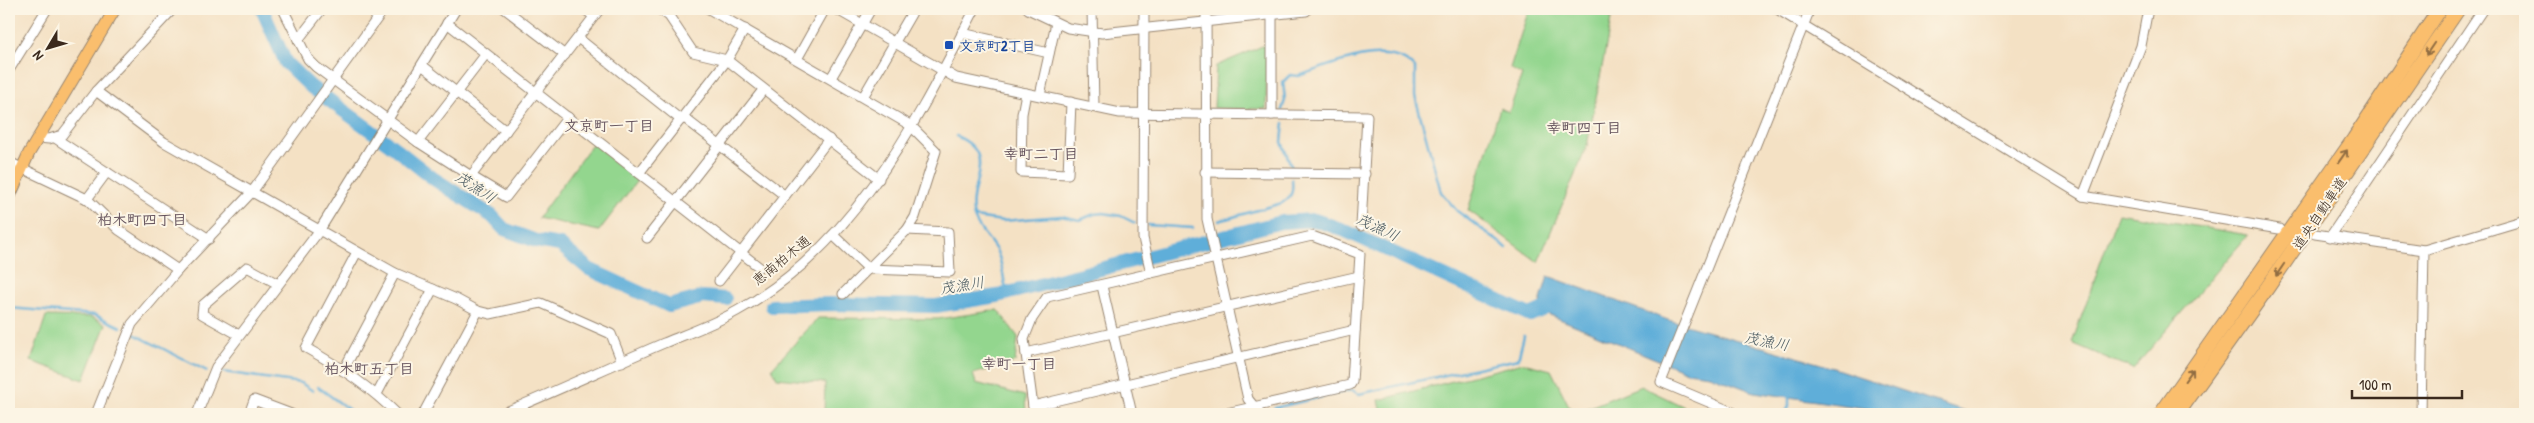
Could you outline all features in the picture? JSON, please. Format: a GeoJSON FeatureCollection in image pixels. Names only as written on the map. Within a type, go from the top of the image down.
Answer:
{"type":"FeatureCollection","features":[{"type":"Feature","properties":{"kind":"highway","name":"道央自動車道"},"geometry":{"type":"LineString","coordinates":[[2161,414],[2342,156],[2440,9]]}},
{"type":"Feature","properties":{"kind":"highway","name":"道央自動車道"},"geometry":{"type":"LineString","coordinates":[[2177,414],[2273,280],[2458,9]]}},
{"type":"Feature","properties":{"kind":"main road"},"geometry":{"type":"LineString","coordinates":[[9,198],[38,138],[115,9]]}},
{"type":"Feature","properties":{"kind":"street"},"geometry":{"type":"LineString","coordinates":[[9,70],[47,9]]}},
{"type":"Feature","properties":{"kind":"street"},"geometry":{"type":"LineString","coordinates":[[55,138],[66,129],[96,92],[173,9]]}},
{"type":"Feature","properties":{"kind":"street"},"geometry":{"type":"LineString","coordinates":[[283,9],[308,59],[330,82],[386,125],[418,142],[506,197],[568,117]]}},
{"type":"Feature","properties":{"kind":"street"},"geometry":{"type":"LineString","coordinates":[[298,40],[322,9]]}},
{"type":"Feature","properties":{"kind":"street"},"geometry":{"type":"LineString","coordinates":[[96,414],[132,324],[178,270],[252,192],[384,9]]}},
{"type":"Feature","properties":{"kind":"street"},"geometry":{"type":"LineString","coordinates":[[197,414],[216,367],[239,334],[319,231],[423,66],[456,9]]}},
{"type":"Feature","properties":{"kind":"street"},"geometry":{"type":"LineString","coordinates":[[505,9],[565,55]]}},
{"type":"Feature","properties":{"kind":"street"},"geometry":{"type":"LineString","coordinates":[[472,176],[597,13],[584,9]]}},
{"type":"Feature","properties":{"kind":"street"},"geometry":{"type":"LineString","coordinates":[[659,9],[669,16],[693,52],[727,60],[763,90],[880,179]]}},
{"type":"Feature","properties":{"kind":"street"},"geometry":{"type":"LineString","coordinates":[[797,59],[825,9]]}},
{"type":"Feature","properties":{"kind":"street"},"geometry":{"type":"LineString","coordinates":[[836,9],[956,78],[1120,113],[1367,116],[1361,226]]}},
{"type":"Feature","properties":{"kind":"street"},"geometry":{"type":"LineString","coordinates":[[831,78],[871,9]]}},
{"type":"Feature","properties":{"kind":"street"},"geometry":{"type":"LineString","coordinates":[[864,97],[914,9]]}},
{"type":"Feature","properties":{"kind":"street","name":"恵南柏木通"},"geometry":{"type":"LineString","coordinates":[[501,414],[738,310],[784,280],[833,235],[880,179],[975,9]]}},
{"type":"Feature","properties":{"kind":"street"},"geometry":{"type":"LineString","coordinates":[[1092,9],[1094,107]]}},
{"type":"Feature","properties":{"kind":"street"},"geometry":{"type":"LineString","coordinates":[[1144,9],[1143,238],[1151,271]]}},
{"type":"Feature","properties":{"kind":"street"},"geometry":{"type":"LineString","coordinates":[[1206,9],[1207,114],[1205,172],[1207,219],[1248,399],[1256,411]]}},
{"type":"Feature","properties":{"kind":"street"},"geometry":{"type":"LineString","coordinates":[[1031,10],[1056,23],[1091,33],[1144,30],[1272,11],[1306,11],[1306,9]]}},
{"type":"Feature","properties":{"kind":"street"},"geometry":{"type":"LineString","coordinates":[[1777,9],[2083,196],[2278,229]]}},
{"type":"Feature","properties":{"kind":"street"},"geometry":{"type":"LineString","coordinates":[[1737,414],[1661,382],[1810,9]]}},
{"type":"Feature","properties":{"kind":"street"},"geometry":{"type":"LineString","coordinates":[[2083,196],[2141,46],[2148,9]]}},
{"type":"Feature","properties":{"kind":"street"},"geometry":{"type":"LineString","coordinates":[[2330,237],[2483,9]]}},
{"type":"Feature","properties":{"kind":"street"},"geometry":{"type":"LineString","coordinates":[[715,10],[910,125],[936,151],[915,217],[907,230],[843,294]]}},
{"type":"Feature","properties":{"kind":"street"},"geometry":{"type":"LineString","coordinates":[[1272,11],[1272,115]]}},
{"type":"Feature","properties":{"kind":"street"},"geometry":{"type":"LineString","coordinates":[[447,23],[759,267]]}},
{"type":"Feature","properties":{"kind":"street"},"geometry":{"type":"LineString","coordinates":[[1040,96],[1056,23]]}},
{"type":"Feature","properties":{"kind":"street"},"geometry":{"type":"LineString","coordinates":[[639,174],[727,60],[745,29]]}},
{"type":"Feature","properties":{"kind":"street"},"geometry":{"type":"LineString","coordinates":[[962,33],[1049,52]]}},
{"type":"Feature","properties":{"kind":"street"},"geometry":{"type":"LineString","coordinates":[[578,38],[784,195]]}},
{"type":"Feature","properties":{"kind":"street"},"geometry":{"type":"LineString","coordinates":[[418,142],[486,54]]}},
{"type":"Feature","properties":{"kind":"street"},"geometry":{"type":"LineString","coordinates":[[423,66],[506,131]]}},
{"type":"Feature","properties":{"kind":"street"},"geometry":{"type":"LineString","coordinates":[[647,238],[763,90]]}},
{"type":"Feature","properties":{"kind":"street"},"geometry":{"type":"LineString","coordinates":[[96,92],[164,142],[394,273],[478,311],[490,314],[541,304],[611,334],[622,362]]}},
{"type":"Feature","properties":{"kind":"street"},"geometry":{"type":"LineString","coordinates":[[1026,93],[1022,114],[1021,172],[1068,174],[1071,102]]}},
{"type":"Feature","properties":{"kind":"street"},"geometry":{"type":"LineString","coordinates":[[38,138],[55,138],[209,239]]}},
{"type":"Feature","properties":{"kind":"street"},"geometry":{"type":"LineString","coordinates":[[718,281],[829,139]]}},
{"type":"Feature","properties":{"kind":"street"},"geometry":{"type":"LineString","coordinates":[[9,162],[21,170],[87,199],[119,230],[178,270]]}},
{"type":"Feature","properties":{"kind":"street"},"geometry":{"type":"LineString","coordinates":[[87,199],[107,172]]}},
{"type":"Feature","properties":{"kind":"street"},"geometry":{"type":"LineString","coordinates":[[1205,172],[1365,174]]}},
{"type":"Feature","properties":{"kind":"street"},"geometry":{"type":"LineString","coordinates":[[2315,234],[2424,250],[2525,220]]}},
{"type":"Feature","properties":{"kind":"street"},"geometry":{"type":"LineString","coordinates":[[833,235],[869,269],[950,272],[948,232],[907,230]]}},
{"type":"Feature","properties":{"kind":"street"},"geometry":{"type":"LineString","coordinates":[[1222,414],[1256,411],[1350,385],[1352,382],[1360,254],[1312,236],[1215,256],[1151,271],[1102,286],[1047,297],[1032,320],[1024,338],[1033,410],[1125,383],[1355,330]]}},
{"type":"Feature","properties":{"kind":"street"},"geometry":{"type":"LineString","coordinates":[[2421,414],[2424,250]]}},
{"type":"Feature","properties":{"kind":"street"},"geometry":{"type":"LineString","coordinates":[[357,252],[306,348],[377,394],[397,414]]}},
{"type":"Feature","properties":{"kind":"street"},"geometry":{"type":"LineString","coordinates":[[239,334],[202,314],[203,305],[247,267],[278,284]]}},
{"type":"Feature","properties":{"kind":"street"},"geometry":{"type":"LineString","coordinates":[[343,371],[394,273]]}},
{"type":"Feature","properties":{"kind":"street"},"geometry":{"type":"LineString","coordinates":[[1026,353],[1359,276]]}},
{"type":"Feature","properties":{"kind":"street"},"geometry":{"type":"LineString","coordinates":[[1102,286],[1132,414]]}},
{"type":"Feature","properties":{"kind":"street"},"geometry":{"type":"LineString","coordinates":[[377,394],[433,289]]}},
{"type":"Feature","properties":{"kind":"street"},"geometry":{"type":"LineString","coordinates":[[423,414],[478,311]]}},
{"type":"Feature","properties":{"kind":"street"},"geometry":{"type":"LineString","coordinates":[[249,414],[254,400],[292,414]]}},
{"type":"Feature","properties":{"kind":"green space"},"geometry":{"type":"Polygon","coordinates":[[[1529,9],[1613,9],[1587,146],[1538,262],[1468,210],[1500,108],[1509,112],[1522,75],[1510,68],[1529,9]]]}},
{"type":"Feature","properties":{"kind":"green space"},"geometry":{"type":"Polygon","coordinates":[[[1267,44],[1266,109],[1214,108],[1216,66],[1267,44]]]}},
{"type":"Feature","properties":{"kind":"green space"},"geometry":{"type":"Polygon","coordinates":[[[593,143],[639,178],[599,231],[538,218],[593,143]]]}},
{"type":"Feature","properties":{"kind":"green space"},"geometry":{"type":"Polygon","coordinates":[[[2118,213],[2248,235],[2133,369],[2072,343],[2118,213]]]}},
{"type":"Feature","properties":{"kind":"green space"},"geometry":{"type":"Polygon","coordinates":[[[998,310],[1018,337],[1015,362],[973,374],[976,383],[1025,396],[1026,414],[824,414],[825,383],[777,378],[772,368],[818,318],[938,319],[998,310]]]}},
{"type":"Feature","properties":{"kind":"green space"},"geometry":{"type":"Polygon","coordinates":[[[46,316],[91,317],[106,324],[84,380],[31,361],[46,316]]]}},
{"type":"Feature","properties":{"kind":"green space"},"geometry":{"type":"Polygon","coordinates":[[[1523,363],[1551,370],[1573,414],[1382,414],[1379,400],[1523,363]]]}},
{"type":"Feature","properties":{"kind":"green space"},"geometry":{"type":"Polygon","coordinates":[[[1641,386],[1699,414],[1573,414],[1641,386]]]}},
{"type":"Feature","properties":{"kind":"water"},"geometry":{"type":"Polygon","coordinates":[[[1548,276],[1668,320],[1821,364],[1974,414],[1906,414],[1754,392],[1709,375],[1687,372],[1538,310],[1548,276]]]}},
{"type":"Feature","properties":{"kind":"waterway","name":"茂漁川"},"geometry":{"type":"LineString","coordinates":[[262,9],[286,63],[311,87],[434,179],[492,216],[504,229],[536,241],[560,245],[589,269],[669,306],[703,297],[725,299]]}},
{"type":"Feature","properties":{"kind":"waterway"},"geometry":{"type":"LineString","coordinates":[[1282,110],[1285,100],[1283,82],[1290,75],[1299,76],[1358,57],[1390,55],[1403,60],[1415,68],[1415,96],[1441,192],[1457,211],[1507,248]]}},
{"type":"Feature","properties":{"kind":"waterway"},"geometry":{"type":"LineString","coordinates":[[1284,123],[1282,142],[1292,168]]}},
{"type":"Feature","properties":{"kind":"waterway"},"geometry":{"type":"LineString","coordinates":[[956,136],[969,144],[977,152],[979,162],[972,205],[974,217],[978,226],[997,252],[1001,262],[1007,293]]}},
{"type":"Feature","properties":{"kind":"waterway"},"geometry":{"type":"LineString","coordinates":[[1219,221],[1282,203],[1292,193],[1292,179]]}},
{"type":"Feature","properties":{"kind":"waterway"},"geometry":{"type":"LineString","coordinates":[[974,217],[1003,221],[1061,216],[1080,220],[1094,214],[1104,213],[1121,216],[1135,223]]}},
{"type":"Feature","properties":{"kind":"waterway","name":"茂漁川"},"geometry":{"type":"LineString","coordinates":[[772,306],[830,304],[936,306],[997,296],[1281,222],[1315,220],[1341,229],[1530,315],[1555,304]]}},
{"type":"Feature","properties":{"kind":"waterway"},"geometry":{"type":"LineString","coordinates":[[1148,225],[1193,228]]}},
{"type":"Feature","properties":{"kind":"waterway"},"geometry":{"type":"LineString","coordinates":[[9,308],[95,315],[121,327]]}},
{"type":"Feature","properties":{"kind":"waterway"},"geometry":{"type":"LineString","coordinates":[[134,334],[207,371]]}},
{"type":"Feature","properties":{"kind":"waterway"},"geometry":{"type":"LineString","coordinates":[[1274,408],[1352,390],[1359,394],[1518,359],[1524,336]]}},
{"type":"Feature","properties":{"kind":"waterway"},"geometry":{"type":"LineString","coordinates":[[223,372],[301,383],[313,391]]}},
{"type":"Feature","properties":{"kind":"waterway"},"geometry":{"type":"LineString","coordinates":[[318,387],[355,414]]}},
{"type":"Feature","properties":{"kind":"waterway"},"geometry":{"type":"LineString","coordinates":[[1785,414],[1789,406],[1789,394]]}},
{"type":"Feature","properties":{"kind":"place","name":"文京町2丁目"},"geometry":{"type":"Point","coordinates":[949,45]}},
{"type":"Feature","properties":{"kind":"district","name":"文京町一丁目"},"geometry":{"type":"Point","coordinates":[609,125]}},
{"type":"Feature","properties":{"kind":"district","name":"幸町四丁目"},"geometry":{"type":"Point","coordinates":[1584,127]}},
{"type":"Feature","properties":{"kind":"district","name":"幸町二丁目"},"geometry":{"type":"Point","coordinates":[1041,153]}},
{"type":"Feature","properties":{"kind":"district","name":"柏木町四丁目"},"geometry":{"type":"Point","coordinates":[142,219]}},
{"type":"Feature","properties":{"kind":"district","name":"幸町一丁目"},"geometry":{"type":"Point","coordinates":[1019,363]}},
{"type":"Feature","properties":{"kind":"district","name":"柏木町五丁目"},"geometry":{"type":"Point","coordinates":[369,368]}}]}
